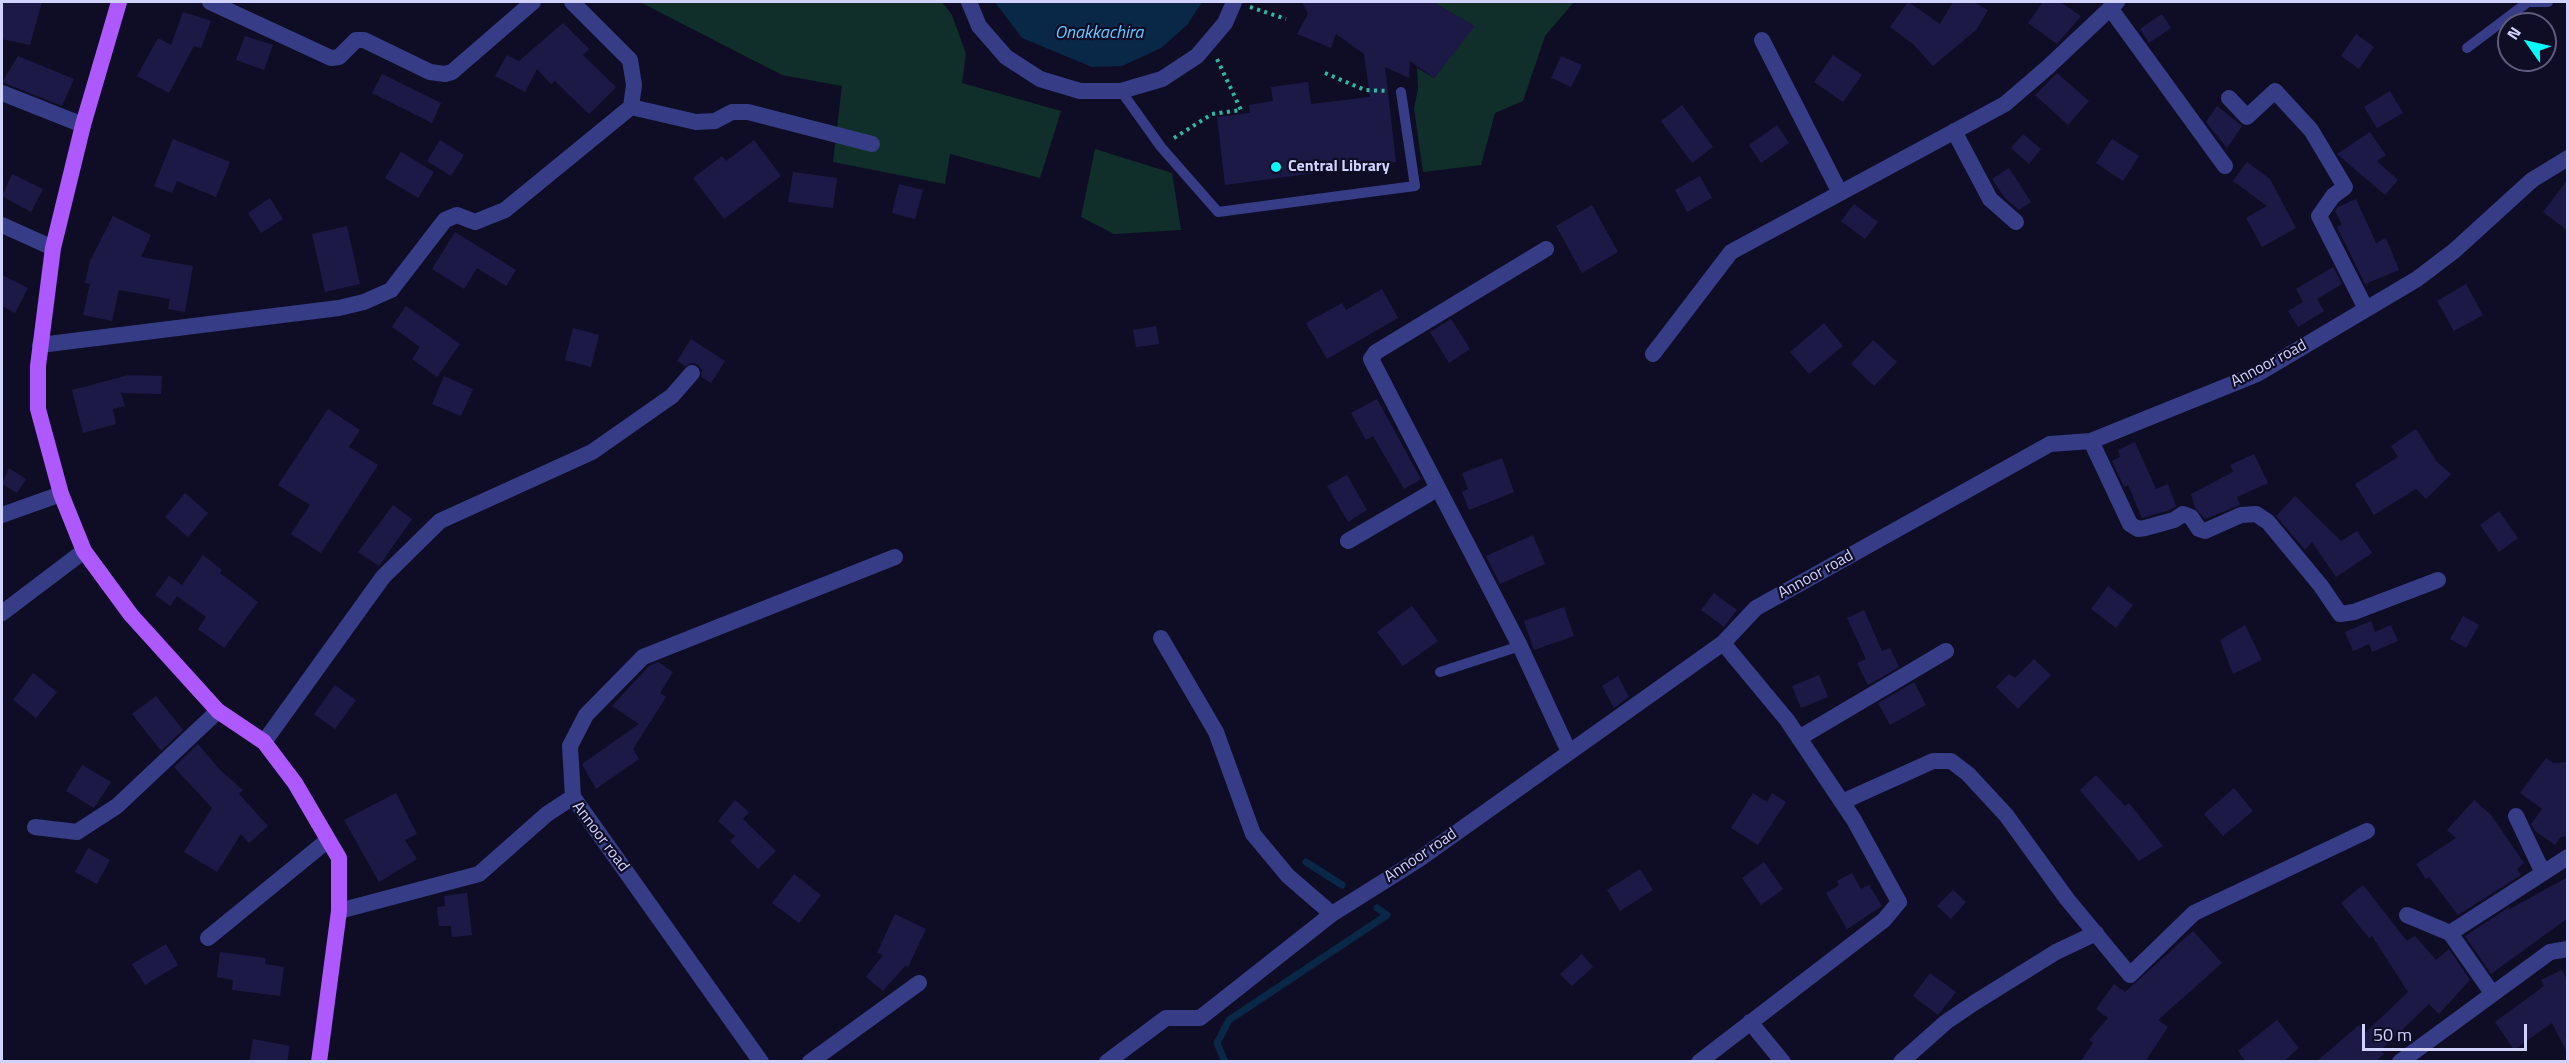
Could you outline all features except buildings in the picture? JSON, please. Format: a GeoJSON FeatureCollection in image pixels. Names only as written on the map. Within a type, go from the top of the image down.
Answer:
{"type":"FeatureCollection","features":[{"type":"Feature","properties":{"kind":"main road"},"geometry":{"type":"LineString","coordinates":[[120,2],[83,124],[53,248],[40,345],[39,409],[60,494],[84,551],[131,615],[218,711],[264,742],[295,783],[339,858],[339,911],[319,1062]]}},
{"type":"Feature","properties":{"kind":"street"},"geometry":{"type":"LineString","coordinates":[[210,2],[331,58],[339,57],[356,40],[364,40],[430,72],[445,74],[452,72],[533,2]]}},
{"type":"Feature","properties":{"kind":"street"},"geometry":{"type":"LineString","coordinates":[[40,345],[328,309],[364,302],[391,290],[445,220],[457,215],[475,222],[505,210],[631,107],[634,85],[630,60],[572,2]]}},
{"type":"Feature","properties":{"kind":"street"},"geometry":{"type":"LineString","coordinates":[[969,2],[979,26],[1006,57],[1040,79],[1080,91],[1121,91],[1162,79],[1197,56],[1225,23],[1234,2]]}},
{"type":"Feature","properties":{"kind":"street"},"geometry":{"type":"LineString","coordinates":[[1653,354],[1731,252],[2005,104],[2113,5],[2225,166]]}},
{"type":"Feature","properties":{"kind":"street"},"geometry":{"type":"LineString","coordinates":[[1762,40],[1840,193]]}},
{"type":"Feature","properties":{"kind":"street"},"geometry":{"type":"LineString","coordinates":[[2229,98],[2247,117],[2275,91],[2312,130],[2345,187],[2333,196],[2319,216],[2366,309]]}},
{"type":"Feature","properties":{"kind":"street"},"geometry":{"type":"LineString","coordinates":[[2,93],[83,124]]}},
{"type":"Feature","properties":{"kind":"street"},"geometry":{"type":"LineString","coordinates":[[631,107],[696,122],[715,121],[732,112],[748,112],[872,144]]}},
{"type":"Feature","properties":{"kind":"street"},"geometry":{"type":"LineString","coordinates":[[1953,131],[1990,199],[2016,222]]}},
{"type":"Feature","properties":{"kind":"street","name":"Annoor road"},"geometry":{"type":"LineString","coordinates":[[1107,1062],[1166,1018],[1200,1018],[1332,914],[1418,860],[1723,642],[1756,608],[2050,444],[2091,441],[2257,374],[2417,279],[2454,251],[2532,180],[2568,158]]}},
{"type":"Feature","properties":{"kind":"street"},"geometry":{"type":"LineString","coordinates":[[2,225],[53,248]]}},
{"type":"Feature","properties":{"kind":"street"},"geometry":{"type":"LineString","coordinates":[[1546,249],[1376,352],[1371,359],[1520,646],[1569,753]]}},
{"type":"Feature","properties":{"kind":"street"},"geometry":{"type":"LineString","coordinates":[[264,742],[383,577],[440,521],[592,452],[672,396],[692,373]]}},
{"type":"Feature","properties":{"kind":"street"},"geometry":{"type":"LineString","coordinates":[[2091,441],[2130,524],[2138,529],[2145,528],[2174,520],[2183,514],[2191,517],[2199,528],[2205,531],[2241,515],[2256,514],[2275,531],[2321,586],[2340,614],[2354,612],[2438,580]]}},
{"type":"Feature","properties":{"kind":"street"},"geometry":{"type":"LineString","coordinates":[[1348,541],[1437,489]]}},
{"type":"Feature","properties":{"kind":"street"},"geometry":{"type":"LineString","coordinates":[[2,515],[60,494]]}},
{"type":"Feature","properties":{"kind":"street"},"geometry":{"type":"LineString","coordinates":[[2,614],[84,551]]}},
{"type":"Feature","properties":{"kind":"street"},"geometry":{"type":"LineString","coordinates":[[573,797],[570,746],[586,716],[643,657],[895,556]]}},
{"type":"Feature","properties":{"kind":"street"},"geometry":{"type":"LineString","coordinates":[[1161,638],[1216,732],[1253,834],[1288,876],[1332,914]]}},
{"type":"Feature","properties":{"kind":"street"},"geometry":{"type":"LineString","coordinates":[[1699,1062],[1884,920],[1899,902],[1842,802],[1799,738],[1723,642]]}},
{"type":"Feature","properties":{"kind":"street"},"geometry":{"type":"LineString","coordinates":[[1799,738],[1946,651]]}},
{"type":"Feature","properties":{"kind":"street"},"geometry":{"type":"LineString","coordinates":[[35,827],[77,832],[117,806],[218,711]]}},
{"type":"Feature","properties":{"kind":"street"},"geometry":{"type":"LineString","coordinates":[[1842,802],[1933,761],[1951,761],[1968,774],[2006,815],[2130,975],[2194,913],[2367,831]]}},
{"type":"Feature","properties":{"kind":"street","name":"Annoor road"},"geometry":{"type":"LineString","coordinates":[[339,911],[479,874],[547,814],[573,797],[761,1062]]}},
{"type":"Feature","properties":{"kind":"street"},"geometry":{"type":"LineString","coordinates":[[2516,816],[2543,873]]}},
{"type":"Feature","properties":{"kind":"street"},"geometry":{"type":"LineString","coordinates":[[208,938],[328,840]]}},
{"type":"Feature","properties":{"kind":"street"},"geometry":{"type":"LineString","coordinates":[[2450,933],[2568,857]]}},
{"type":"Feature","properties":{"kind":"street"},"geometry":{"type":"LineString","coordinates":[[2407,915],[2450,933],[2492,993]]}},
{"type":"Feature","properties":{"kind":"street"},"geometry":{"type":"LineString","coordinates":[[1901,1062],[1946,1022],[1974,1003],[2056,952],[2096,933]]}},
{"type":"Feature","properties":{"kind":"street"},"geometry":{"type":"LineString","coordinates":[[2400,1062],[2550,952],[2568,949]]}},
{"type":"Feature","properties":{"kind":"street"},"geometry":{"type":"LineString","coordinates":[[810,1062],[918,983]]}},
{"type":"Feature","properties":{"kind":"street"},"geometry":{"type":"LineString","coordinates":[[1750,1022],[1783,1062]]}},
{"type":"Feature","properties":{"kind":"lane"},"geometry":{"type":"LineString","coordinates":[[2467,48],[2528,2],[2548,2]]}},
{"type":"Feature","properties":{"kind":"lane"},"geometry":{"type":"LineString","coordinates":[[1121,91],[1161,147],[1218,212],[1415,186],[1401,92]]}},
{"type":"Feature","properties":{"kind":"lane"},"geometry":{"type":"LineString","coordinates":[[1440,672],[1520,646]]}},
{"type":"Feature","properties":{"kind":"path"},"geometry":{"type":"LineString","coordinates":[[1234,2],[1286,19]]}},
{"type":"Feature","properties":{"kind":"path"},"geometry":{"type":"LineString","coordinates":[[1161,147],[1212,114],[1241,110],[1208,42]]}},
{"type":"Feature","properties":{"kind":"path"},"geometry":{"type":"LineString","coordinates":[[1325,73],[1365,90],[1401,92]]}},
{"type":"Feature","properties":{"kind":"green space"},"geometry":{"type":"Polygon","coordinates":[[[640,2],[942,2],[952,15],[966,54],[962,83],[1061,111],[1040,178],[950,154],[945,184],[833,162],[842,86],[782,75],[640,2]]]}},
{"type":"Feature","properties":{"kind":"green space"},"geometry":{"type":"Polygon","coordinates":[[[1433,2],[1574,2],[1545,36],[1523,101],[1495,113],[1481,165],[1423,172],[1414,108],[1418,89],[1417,68],[1434,78],[1474,26],[1433,2]]]}},
{"type":"Feature","properties":{"kind":"green space"},"geometry":{"type":"Polygon","coordinates":[[[1095,149],[1172,173],[1181,230],[1114,234],[1081,217],[1095,149]]]}},
{"type":"Feature","properties":{"kind":"water","name":"Onakkachira"},"geometry":{"type":"Polygon","coordinates":[[[995,2],[1202,2],[1187,25],[1161,48],[1122,66],[1092,67],[1022,38],[995,2]]]}},
{"type":"Feature","properties":{"kind":"waterway"},"geometry":{"type":"LineString","coordinates":[[1306,862],[1342,885]]}},
{"type":"Feature","properties":{"kind":"waterway"},"geometry":{"type":"LineString","coordinates":[[1225,1062],[1217,1043],[1229,1020],[1387,915],[1377,908]]}},
{"type":"Feature","properties":{"kind":"place","name":"Central Library"},"geometry":{"type":"Point","coordinates":[1276,167]}}]}
